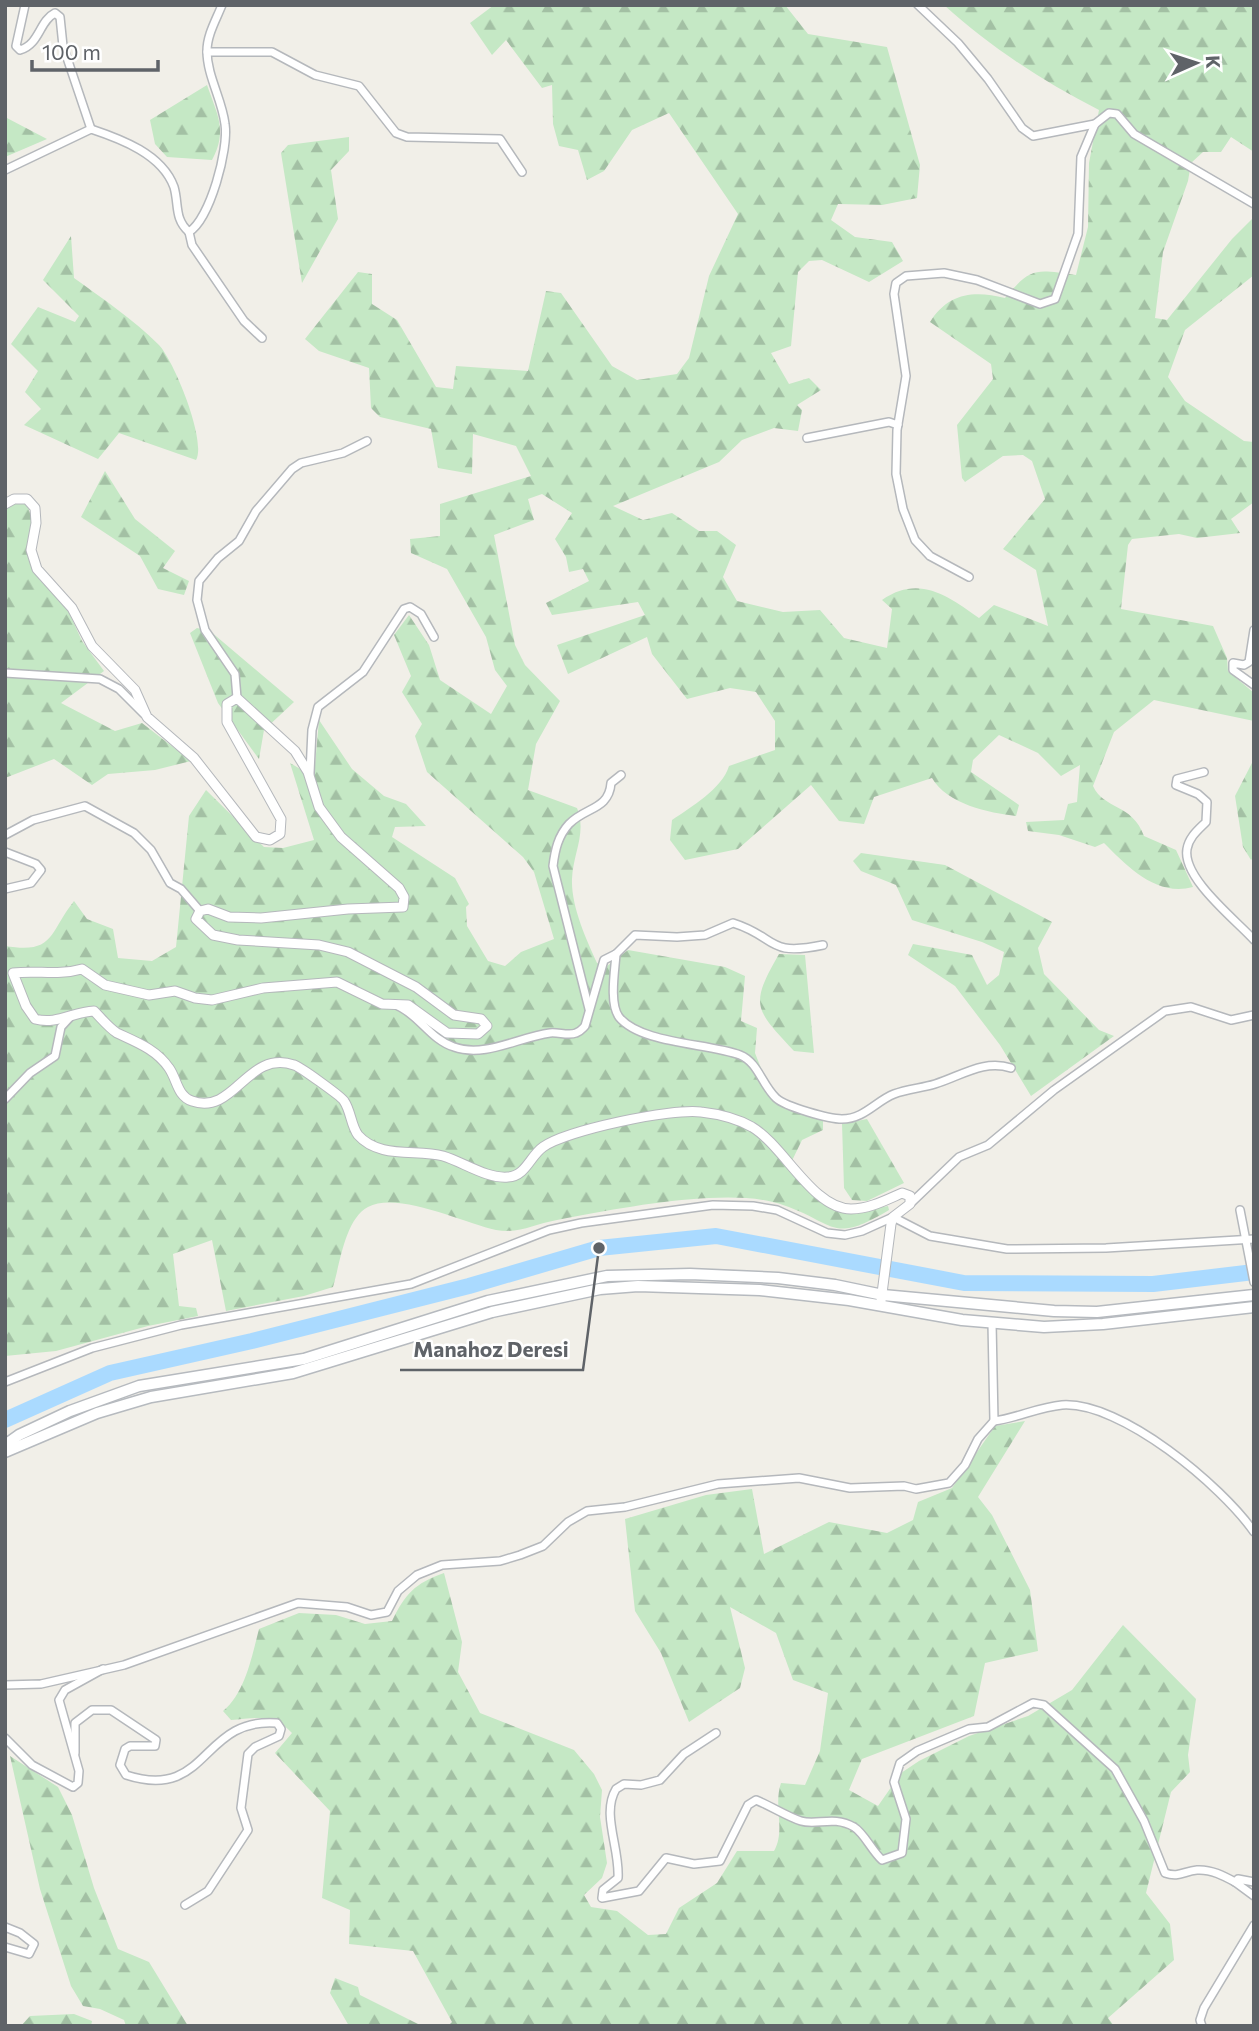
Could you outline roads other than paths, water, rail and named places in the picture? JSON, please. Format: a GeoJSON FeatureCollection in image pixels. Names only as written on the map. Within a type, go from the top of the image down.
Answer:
{"type":"FeatureCollection","features":[{"type":"Feature","properties":{"kind":"main road"},"geometry":{"type":"LineString","coordinates":[[5,1446],[19,1435],[70,1411],[139,1386],[304,1359],[488,1301],[583,1279],[690,1274],[835,1285],[992,1324],[1068,1326],[1254,1307]]}},
{"type":"Feature","properties":{"kind":"main road"},"geometry":{"type":"LineString","coordinates":[[5,1452],[97,1413],[151,1397],[293,1373],[492,1312],[569,1293],[638,1286],[726,1288],[849,1300],[882,1296],[1024,1310],[1097,1312],[1254,1295]]}},
{"type":"Feature","properties":{"kind":"street"},"geometry":{"type":"LineString","coordinates":[[25,5],[16,46],[20,50],[31,46],[48,16],[55,13],[60,17],[63,46],[91,129]]}},
{"type":"Feature","properties":{"kind":"street"},"geometry":{"type":"LineString","coordinates":[[189,232],[199,226],[212,195],[225,143],[225,124],[207,52],[210,33],[222,5]]}},
{"type":"Feature","properties":{"kind":"street"},"geometry":{"type":"LineString","coordinates":[[918,5],[958,43],[988,79],[1022,128],[1033,136],[1095,124]]}},
{"type":"Feature","properties":{"kind":"street"},"geometry":{"type":"LineString","coordinates":[[207,52],[272,52],[315,75],[359,86],[396,133],[407,137],[500,139],[522,172]]}},
{"type":"Feature","properties":{"kind":"street"},"geometry":{"type":"LineString","coordinates":[[969,577],[930,556],[915,540],[903,509],[896,474],[898,425],[906,376],[894,293],[896,283],[906,276],[944,273],[978,280],[1040,304],[1055,299],[1078,234],[1081,157],[1095,124],[1108,113],[1117,114],[1134,134],[1254,204]]}},
{"type":"Feature","properties":{"kind":"street"},"geometry":{"type":"LineString","coordinates":[[5,170],[91,129],[138,148],[164,169],[174,187],[180,224],[189,232],[192,245],[244,321],[262,338]]}},
{"type":"Feature","properties":{"kind":"street"},"geometry":{"type":"LineString","coordinates":[[807,438],[889,422],[898,425]]}},
{"type":"Feature","properties":{"kind":"street"},"geometry":{"type":"LineString","coordinates":[[367,441],[344,453],[301,463],[292,469],[256,511],[239,541],[218,558],[199,581],[197,600],[205,630],[235,674],[237,698],[295,751],[309,778],[319,807],[341,837],[399,888],[404,897],[402,907],[348,909],[261,918],[229,917],[208,909],[200,911],[196,919],[213,935],[238,940],[319,946],[348,952],[416,988],[454,1015],[481,1019],[487,1026],[478,1034],[447,1033],[408,1004],[382,1004],[337,982],[263,988],[212,1000],[175,991],[149,995],[105,985],[82,969],[60,975],[37,970],[9,976],[35,1019],[50,1023],[72,1014],[94,1011],[115,1032],[133,1039],[155,1054],[169,1068],[181,1094],[193,1101],[213,1102],[229,1094],[256,1068],[276,1060],[297,1065],[318,1083],[337,1091],[345,1102],[358,1134],[373,1146],[443,1156],[464,1166],[507,1178],[521,1173],[542,1147],[579,1132],[698,1111],[732,1118],[753,1128],[790,1161],[807,1184],[835,1205],[851,1209],[873,1205],[902,1193],[910,1196],[910,1204]]}},
{"type":"Feature","properties":{"kind":"street"},"geometry":{"type":"LineString","coordinates":[[5,504],[14,499],[27,499],[35,508],[36,523],[31,550],[37,569],[72,608],[92,646],[135,690],[147,717]]}},
{"type":"Feature","properties":{"kind":"street"},"geometry":{"type":"LineString","coordinates":[[309,778],[312,730],[318,707],[363,672],[404,609],[410,607],[421,614],[434,637]]}},
{"type":"Feature","properties":{"kind":"street"},"geometry":{"type":"LineString","coordinates":[[1254,630],[1249,662],[1244,665],[1233,663],[1233,670],[1254,685]]}},
{"type":"Feature","properties":{"kind":"street"},"geometry":{"type":"LineString","coordinates":[[5,673],[100,679],[119,690],[194,758],[256,837],[270,840],[280,834],[281,819],[227,722],[228,704],[237,698]]}},
{"type":"Feature","properties":{"kind":"street"},"geometry":{"type":"LineString","coordinates":[[1204,772],[1177,779],[1176,785],[1198,794],[1207,802],[1206,822],[1194,834],[1187,850],[1188,863],[1205,888],[1254,940]]}},
{"type":"Feature","properties":{"kind":"street"},"geometry":{"type":"LineString","coordinates":[[590,1010],[553,866],[556,844],[570,822],[602,806],[610,792],[611,783],[621,775]]}},
{"type":"Feature","properties":{"kind":"street"},"geometry":{"type":"LineString","coordinates":[[5,835],[33,820],[85,806],[134,833],[151,850],[170,883],[181,889],[200,911]]}},
{"type":"Feature","properties":{"kind":"street"},"geometry":{"type":"LineString","coordinates":[[5,852],[36,864],[41,870],[31,883],[5,889]]}},
{"type":"Feature","properties":{"kind":"street"},"geometry":{"type":"LineString","coordinates":[[394,1004],[407,1010],[444,1043],[470,1051],[549,1033],[574,1034],[585,1026],[604,960],[616,954],[635,935],[677,937],[705,934],[733,923],[779,948],[802,949],[823,945]]}},
{"type":"Feature","properties":{"kind":"street"},"geometry":{"type":"LineString","coordinates":[[616,954],[614,982],[617,1014],[629,1026],[686,1044],[739,1055],[752,1061],[778,1100],[809,1111],[842,1119],[863,1114],[892,1095],[938,1083],[983,1066],[999,1064],[1011,1068]]}},
{"type":"Feature","properties":{"kind":"street"},"geometry":{"type":"LineString","coordinates":[[5,1382],[92,1348],[180,1325],[411,1284],[550,1230],[581,1223],[713,1205],[753,1206],[777,1210],[827,1233],[845,1235],[862,1231],[892,1221],[959,1157],[988,1145],[1054,1090],[1165,1011],[1191,1007],[1231,1020],[1254,1015]]}},
{"type":"Feature","properties":{"kind":"street"},"geometry":{"type":"LineString","coordinates":[[5,1099],[30,1073],[55,1056],[61,1027],[72,1014]]}},
{"type":"Feature","properties":{"kind":"street"},"geometry":{"type":"LineString","coordinates":[[1240,1210],[1250,1242],[1254,1282]]}},
{"type":"Feature","properties":{"kind":"street"},"geometry":{"type":"LineString","coordinates":[[892,1221],[930,1236],[1007,1249],[1250,1242]]}},
{"type":"Feature","properties":{"kind":"street"},"geometry":{"type":"LineString","coordinates":[[882,1296],[892,1221]]}},
{"type":"Feature","properties":{"kind":"street"},"geometry":{"type":"LineString","coordinates":[[992,1324],[994,1421]]}},
{"type":"Feature","properties":{"kind":"street"},"geometry":{"type":"LineString","coordinates":[[5,1685],[41,1684],[124,1665],[298,1603],[347,1606],[371,1615],[387,1612],[398,1591],[417,1575],[442,1565],[500,1561],[520,1555],[543,1546],[568,1522],[587,1511],[625,1507],[718,1484],[799,1478],[850,1488],[904,1486],[916,1489],[949,1483],[965,1465],[978,1439],[994,1421],[1063,1405],[1091,1408],[1147,1434],[1239,1511],[1254,1532]]}},
{"type":"Feature","properties":{"kind":"street"},"geometry":{"type":"LineString","coordinates":[[5,1738],[32,1765],[73,1787],[78,1783],[79,1771],[59,1700],[65,1690],[105,1668]]}},
{"type":"Feature","properties":{"kind":"street"},"geometry":{"type":"LineString","coordinates":[[716,1733],[684,1754],[660,1780],[641,1785],[624,1784],[616,1789],[609,1812],[620,1857],[618,1878],[603,1890],[602,1898],[619,1897],[639,1891],[666,1858],[694,1864],[720,1861],[748,1805],[756,1800],[803,1822],[824,1819],[858,1829],[870,1849],[883,1860],[892,1859],[902,1853],[906,1839],[906,1819],[894,1782],[900,1763],[917,1751],[969,1729],[988,1727],[1033,1703],[1044,1705],[1115,1769],[1144,1821],[1165,1873],[1176,1877],[1199,1870],[1220,1874],[1254,1896]]}},
{"type":"Feature","properties":{"kind":"street"},"geometry":{"type":"LineString","coordinates":[[75,1754],[75,1723],[92,1710],[111,1710],[156,1740],[155,1746],[130,1746],[125,1749],[120,1765],[126,1775],[149,1781],[173,1781],[185,1774],[225,1736],[242,1725],[276,1723],[281,1729],[279,1736],[255,1747],[248,1754],[241,1808],[248,1830],[208,1891],[185,1905]]}},
{"type":"Feature","properties":{"kind":"street"},"geometry":{"type":"LineString","coordinates":[[1235,1882],[1238,1879],[1254,1882]]}},
{"type":"Feature","properties":{"kind":"street"},"geometry":{"type":"LineString","coordinates":[[1202,2026],[1200,2020],[1204,2008],[1254,1925]]}},
{"type":"Feature","properties":{"kind":"street"},"geometry":{"type":"LineString","coordinates":[[5,1927],[20,1933],[34,1944],[29,1954],[5,1947]]}},
{"type":"Feature","properties":{"kind":"waterway"},"geometry":{"type":"LineString","coordinates":[[5,1420],[110,1373],[252,1341],[469,1286],[599,1248],[716,1236],[964,1283],[1153,1284],[1254,1272]]}},
{"type":"Feature","properties":{"kind":"place","name":"Manahoz Deresi"},"geometry":{"type":"Point","coordinates":[599,1248]}}]}
